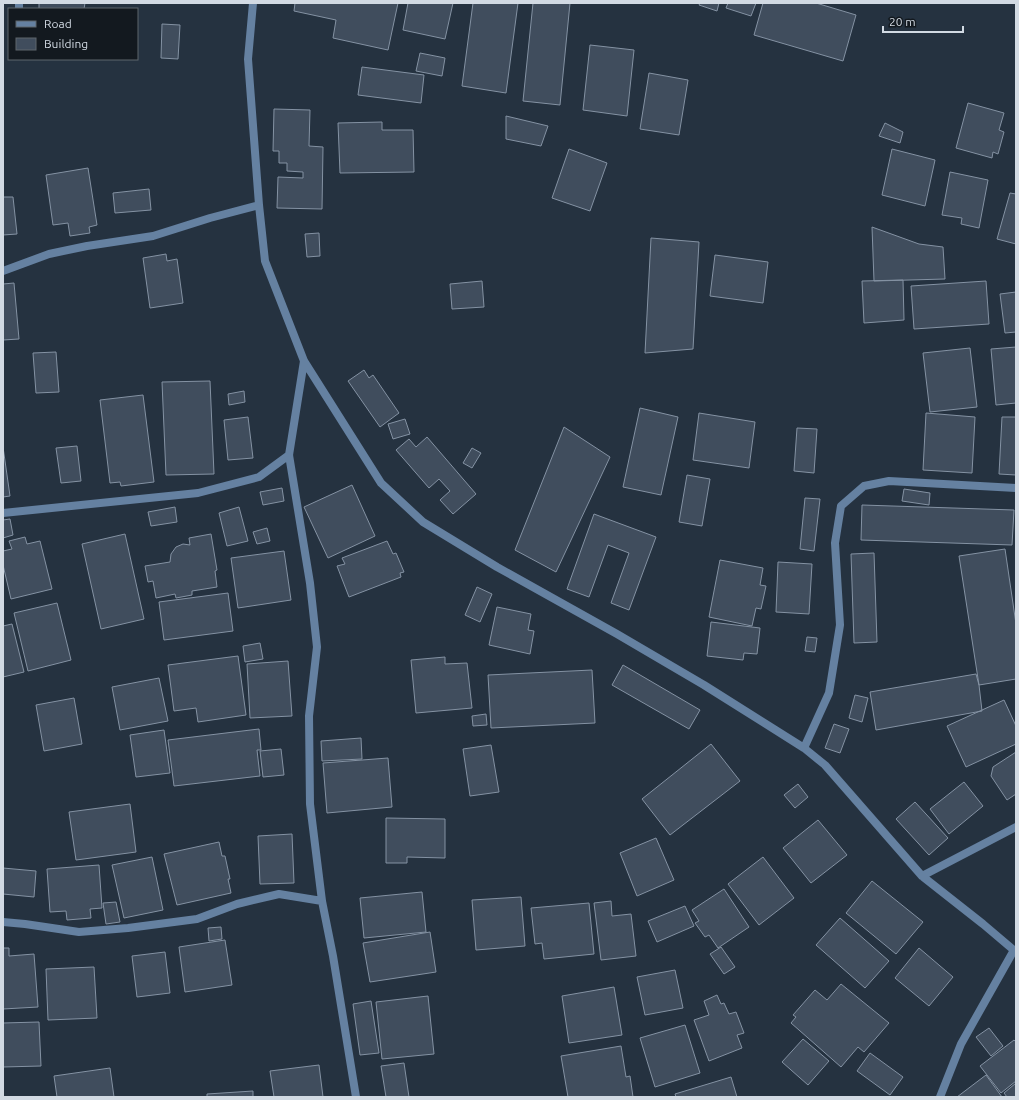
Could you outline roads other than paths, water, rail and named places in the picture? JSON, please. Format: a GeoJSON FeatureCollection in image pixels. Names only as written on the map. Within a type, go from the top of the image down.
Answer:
{"type":"FeatureCollection","features":[{"type":"Feature","properties":{"kind":"street"},"geometry":{"type":"LineString","coordinates":[[254,3],[248,58],[259,205],[265,261],[304,361],[381,483],[423,522],[497,567],[617,634],[704,685],[804,748],[825,765],[922,876],[1015,951],[961,1044],[940,1097]]}},
{"type":"Feature","properties":{"kind":"street"},"geometry":{"type":"LineString","coordinates":[[3,271],[49,254],[87,246],[153,236],[210,218],[259,205]]}},
{"type":"Feature","properties":{"kind":"street"},"geometry":{"type":"LineString","coordinates":[[304,361],[289,455],[310,583],[317,647],[309,716],[310,804],[322,901],[333,956],[356,1097]]}},
{"type":"Feature","properties":{"kind":"street"},"geometry":{"type":"LineString","coordinates":[[3,513],[198,493],[260,477],[289,455]]}},
{"type":"Feature","properties":{"kind":"street"},"geometry":{"type":"LineString","coordinates":[[804,748],[829,693],[840,625],[835,543],[841,506],[864,486],[889,481],[1016,488]]}},
{"type":"Feature","properties":{"kind":"street"},"geometry":{"type":"LineString","coordinates":[[922,876],[1016,827]]}},
{"type":"Feature","properties":{"kind":"street"},"geometry":{"type":"LineString","coordinates":[[3,922],[79,932],[128,928],[197,919],[237,904],[279,894],[322,901]]}}]}
